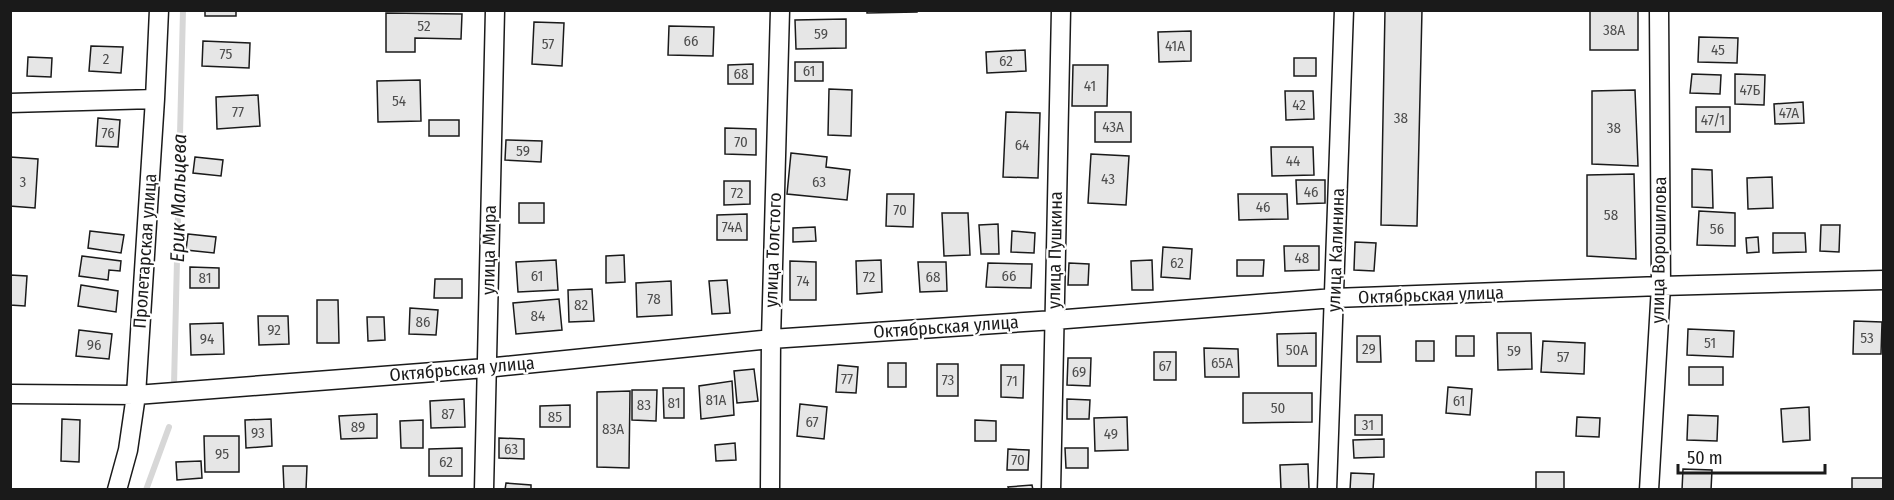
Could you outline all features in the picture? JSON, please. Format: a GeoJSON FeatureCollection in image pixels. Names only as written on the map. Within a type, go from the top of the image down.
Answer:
{"type":"FeatureCollection","features":[{"type":"Feature","properties":{"kind":"street","name":"Пролетарская улица"},"geometry":{"type":"LineString","coordinates":[[117,489],[128,450],[136,395],[159,10]]}},
{"type":"Feature","properties":{"kind":"street","name":"улица Мира"},"geometry":{"type":"LineString","coordinates":[[484,489],[495,10]]}},
{"type":"Feature","properties":{"kind":"street","name":"улица Толстого"},"geometry":{"type":"LineString","coordinates":[[770,489],[771,339],[780,10]]}},
{"type":"Feature","properties":{"kind":"street","name":"улица Пушкина"},"geometry":{"type":"LineString","coordinates":[[1051,489],[1061,10]]}},
{"type":"Feature","properties":{"kind":"street","name":"улица Калинина"},"geometry":{"type":"LineString","coordinates":[[1327,489],[1344,10]]}},
{"type":"Feature","properties":{"kind":"street","name":"улица Ворошилова"},"geometry":{"type":"LineString","coordinates":[[1648,489],[1661,286],[1659,10]]}},
{"type":"Feature","properties":{"kind":"street"},"geometry":{"type":"LineString","coordinates":[[10,103],[155,99]]}},
{"type":"Feature","properties":{"kind":"street","name":"Октябрьская улица"},"geometry":{"type":"LineString","coordinates":[[10,394],[136,395],[486,368],[771,339],[1334,298],[1884,280]]}},
{"type":"Feature","properties":{"kind":"building"},"geometry":{"type":"Polygon","coordinates":[[[205,10],[236,10],[236,16],[205,16],[205,10]]]}},
{"type":"Feature","properties":{"kind":"building"},"geometry":{"type":"Polygon","coordinates":[[[867,10],[917,10],[917,12],[867,13],[867,10]]]}},
{"type":"Feature","properties":{"kind":"building"},"geometry":{"type":"Polygon","coordinates":[[[1385,10],[1422,10],[1417,226],[1381,225],[1385,10]]]}},
{"type":"Feature","properties":{"kind":"building"},"geometry":{"type":"Polygon","coordinates":[[[1590,10],[1638,10],[1638,50],[1590,50],[1590,10]]]}},
{"type":"Feature","properties":{"kind":"building"},"geometry":{"type":"Polygon","coordinates":[[[386,13],[462,14],[461,39],[415,38],[415,52],[386,52],[386,13]]]}},
{"type":"Feature","properties":{"kind":"building"},"geometry":{"type":"Polygon","coordinates":[[[846,19],[846,48],[796,49],[795,20],[846,19]]]}},
{"type":"Feature","properties":{"kind":"building"},"geometry":{"type":"Polygon","coordinates":[[[534,22],[564,23],[562,66],[532,64],[534,22]]]}},
{"type":"Feature","properties":{"kind":"building"},"geometry":{"type":"Polygon","coordinates":[[[669,26],[714,27],[713,56],[668,55],[669,26]]]}},
{"type":"Feature","properties":{"kind":"building"},"geometry":{"type":"Polygon","coordinates":[[[1191,31],[1191,61],[1159,62],[1158,32],[1191,31]]]}},
{"type":"Feature","properties":{"kind":"building"},"geometry":{"type":"Polygon","coordinates":[[[1699,37],[1738,38],[1737,63],[1698,62],[1699,37]]]}},
{"type":"Feature","properties":{"kind":"building"},"geometry":{"type":"Polygon","coordinates":[[[203,41],[250,43],[249,68],[202,66],[203,41]]]}},
{"type":"Feature","properties":{"kind":"building"},"geometry":{"type":"Polygon","coordinates":[[[91,46],[123,47],[121,73],[89,71],[91,46]]]}},
{"type":"Feature","properties":{"kind":"building"},"geometry":{"type":"Polygon","coordinates":[[[1025,50],[1026,71],[987,73],[986,52],[1025,50]]]}},
{"type":"Feature","properties":{"kind":"building"},"geometry":{"type":"Polygon","coordinates":[[[28,57],[52,58],[51,77],[27,76],[28,57]]]}},
{"type":"Feature","properties":{"kind":"building"},"geometry":{"type":"Polygon","coordinates":[[[1294,58],[1316,58],[1316,76],[1294,76],[1294,58]]]}},
{"type":"Feature","properties":{"kind":"building"},"geometry":{"type":"Polygon","coordinates":[[[795,62],[823,62],[823,81],[795,81],[795,62]]]}},
{"type":"Feature","properties":{"kind":"building"},"geometry":{"type":"Polygon","coordinates":[[[753,64],[753,84],[728,84],[728,65],[753,64]]]}},
{"type":"Feature","properties":{"kind":"building"},"geometry":{"type":"Polygon","coordinates":[[[1073,65],[1108,65],[1107,106],[1072,106],[1073,65]]]}},
{"type":"Feature","properties":{"kind":"building"},"geometry":{"type":"Polygon","coordinates":[[[1692,74],[1721,75],[1720,94],[1690,93],[1692,74]]]}},
{"type":"Feature","properties":{"kind":"building"},"geometry":{"type":"Polygon","coordinates":[[[1735,74],[1765,75],[1764,105],[1735,104],[1735,74]]]}},
{"type":"Feature","properties":{"kind":"building"},"geometry":{"type":"Polygon","coordinates":[[[420,80],[421,121],[378,122],[377,81],[420,80]]]}},
{"type":"Feature","properties":{"kind":"building"},"geometry":{"type":"Polygon","coordinates":[[[829,89],[852,90],[851,136],[828,135],[829,89]]]}},
{"type":"Feature","properties":{"kind":"building"},"geometry":{"type":"Polygon","coordinates":[[[1635,90],[1638,166],[1592,164],[1592,91],[1635,90]]]}},
{"type":"Feature","properties":{"kind":"building"},"geometry":{"type":"Polygon","coordinates":[[[1285,91],[1313,91],[1314,119],[1286,120],[1285,91]]]}},
{"type":"Feature","properties":{"kind":"building"},"geometry":{"type":"Polygon","coordinates":[[[258,95],[260,126],[217,129],[216,97],[258,95]]]}},
{"type":"Feature","properties":{"kind":"building"},"geometry":{"type":"Polygon","coordinates":[[[1803,102],[1804,123],[1775,124],[1774,104],[1803,102]]]}},
{"type":"Feature","properties":{"kind":"building"},"geometry":{"type":"Polygon","coordinates":[[[1696,107],[1730,107],[1730,132],[1696,132],[1696,107]]]}},
{"type":"Feature","properties":{"kind":"building"},"geometry":{"type":"Polygon","coordinates":[[[1006,112],[1040,113],[1038,178],[1003,177],[1006,112]]]}},
{"type":"Feature","properties":{"kind":"building"},"geometry":{"type":"Polygon","coordinates":[[[1095,112],[1131,112],[1131,142],[1095,142],[1095,112]]]}},
{"type":"Feature","properties":{"kind":"building"},"geometry":{"type":"Polygon","coordinates":[[[98,118],[120,120],[118,147],[96,146],[98,118]]]}},
{"type":"Feature","properties":{"kind":"building"},"geometry":{"type":"Polygon","coordinates":[[[429,120],[459,120],[459,136],[429,136],[429,120]]]}},
{"type":"Feature","properties":{"kind":"building"},"geometry":{"type":"Polygon","coordinates":[[[725,128],[756,129],[756,155],[725,154],[725,128]]]}},
{"type":"Feature","properties":{"kind":"building"},"geometry":{"type":"Polygon","coordinates":[[[506,140],[542,141],[541,162],[505,160],[506,140]]]}},
{"type":"Feature","properties":{"kind":"building"},"geometry":{"type":"Polygon","coordinates":[[[1271,147],[1313,147],[1314,175],[1272,176],[1271,147]]]}},
{"type":"Feature","properties":{"kind":"building"},"geometry":{"type":"Polygon","coordinates":[[[791,153],[827,157],[826,167],[850,170],[847,200],[787,194],[791,153]]]}},
{"type":"Feature","properties":{"kind":"building"},"geometry":{"type":"Polygon","coordinates":[[[1091,154],[1129,156],[1126,205],[1088,203],[1091,154]]]}},
{"type":"Feature","properties":{"kind":"building"},"geometry":{"type":"Polygon","coordinates":[[[10,157],[38,159],[35,208],[10,206],[10,157]]]}},
{"type":"Feature","properties":{"kind":"building"},"geometry":{"type":"Polygon","coordinates":[[[195,157],[223,160],[221,176],[193,173],[195,157]]]}},
{"type":"Feature","properties":{"kind":"building"},"geometry":{"type":"Polygon","coordinates":[[[1692,169],[1712,170],[1713,208],[1692,207],[1692,169]]]}},
{"type":"Feature","properties":{"kind":"building"},"geometry":{"type":"Polygon","coordinates":[[[1634,174],[1636,259],[1587,256],[1587,175],[1634,174]]]}},
{"type":"Feature","properties":{"kind":"building"},"geometry":{"type":"Polygon","coordinates":[[[1772,177],[1773,208],[1748,209],[1747,178],[1772,177]]]}},
{"type":"Feature","properties":{"kind":"building"},"geometry":{"type":"Polygon","coordinates":[[[1296,180],[1325,180],[1325,203],[1297,204],[1296,180]]]}},
{"type":"Feature","properties":{"kind":"building"},"geometry":{"type":"Polygon","coordinates":[[[724,181],[750,181],[750,204],[724,205],[724,181]]]}},
{"type":"Feature","properties":{"kind":"building"},"geometry":{"type":"Polygon","coordinates":[[[887,194],[914,194],[913,227],[886,226],[887,194]]]}},
{"type":"Feature","properties":{"kind":"building"},"geometry":{"type":"Polygon","coordinates":[[[1238,194],[1287,194],[1288,219],[1239,220],[1238,194]]]}},
{"type":"Feature","properties":{"kind":"building"},"geometry":{"type":"Polygon","coordinates":[[[519,203],[544,203],[544,223],[519,223],[519,203]]]}},
{"type":"Feature","properties":{"kind":"building"},"geometry":{"type":"Polygon","coordinates":[[[1699,211],[1735,213],[1735,246],[1697,245],[1699,211]]]}},
{"type":"Feature","properties":{"kind":"building"},"geometry":{"type":"Polygon","coordinates":[[[942,213],[968,213],[970,255],[944,256],[942,213]]]}},
{"type":"Feature","properties":{"kind":"building"},"geometry":{"type":"Polygon","coordinates":[[[747,214],[747,240],[717,240],[717,215],[747,214]]]}},
{"type":"Feature","properties":{"kind":"building"},"geometry":{"type":"Polygon","coordinates":[[[998,224],[999,254],[981,254],[979,225],[998,224]]]}},
{"type":"Feature","properties":{"kind":"building"},"geometry":{"type":"Polygon","coordinates":[[[1821,225],[1840,225],[1839,252],[1820,251],[1821,225]]]}},
{"type":"Feature","properties":{"kind":"building"},"geometry":{"type":"Polygon","coordinates":[[[815,227],[816,241],[793,242],[793,228],[815,227]]]}},
{"type":"Feature","properties":{"kind":"building"},"geometry":{"type":"Polygon","coordinates":[[[90,231],[124,235],[121,253],[88,248],[90,231]]]}},
{"type":"Feature","properties":{"kind":"building"},"geometry":{"type":"Polygon","coordinates":[[[1012,231],[1035,233],[1034,253],[1011,252],[1012,231]]]}},
{"type":"Feature","properties":{"kind":"building"},"geometry":{"type":"Polygon","coordinates":[[[1773,233],[1805,233],[1806,252],[1773,253],[1773,233]]]}},
{"type":"Feature","properties":{"kind":"building"},"geometry":{"type":"Polygon","coordinates":[[[188,234],[216,237],[214,253],[186,250],[188,234]]]}},
{"type":"Feature","properties":{"kind":"building"},"geometry":{"type":"Polygon","coordinates":[[[1758,237],[1759,252],[1747,253],[1746,238],[1758,237]]]}},
{"type":"Feature","properties":{"kind":"building"},"geometry":{"type":"Polygon","coordinates":[[[1355,242],[1376,243],[1374,271],[1354,270],[1355,242]]]}},
{"type":"Feature","properties":{"kind":"building"},"geometry":{"type":"Polygon","coordinates":[[[1284,246],[1319,246],[1319,270],[1285,271],[1284,246]]]}},
{"type":"Feature","properties":{"kind":"building"},"geometry":{"type":"Polygon","coordinates":[[[1163,247],[1192,249],[1190,279],[1161,277],[1163,247]]]}},
{"type":"Feature","properties":{"kind":"building"},"geometry":{"type":"Polygon","coordinates":[[[624,255],[625,282],[606,283],[606,256],[624,255]]]}},
{"type":"Feature","properties":{"kind":"building"},"geometry":{"type":"Polygon","coordinates":[[[82,256],[121,261],[120,271],[109,270],[108,280],[79,276],[82,256]]]}},
{"type":"Feature","properties":{"kind":"building"},"geometry":{"type":"Polygon","coordinates":[[[556,260],[558,290],[518,292],[516,262],[556,260]]]}},
{"type":"Feature","properties":{"kind":"building"},"geometry":{"type":"Polygon","coordinates":[[[881,260],[882,292],[857,294],[856,261],[881,260]]]}},
{"type":"Feature","properties":{"kind":"building"},"geometry":{"type":"Polygon","coordinates":[[[1152,260],[1153,290],[1132,290],[1131,261],[1152,260]]]}},
{"type":"Feature","properties":{"kind":"building"},"geometry":{"type":"Polygon","coordinates":[[[1237,260],[1264,260],[1263,276],[1237,276],[1237,260]]]}},
{"type":"Feature","properties":{"kind":"building"},"geometry":{"type":"Polygon","coordinates":[[[790,261],[816,262],[816,300],[790,300],[790,261]]]}},
{"type":"Feature","properties":{"kind":"building"},"geometry":{"type":"Polygon","coordinates":[[[918,262],[946,262],[947,291],[920,292],[918,262]]]}},
{"type":"Feature","properties":{"kind":"building"},"geometry":{"type":"Polygon","coordinates":[[[988,263],[1032,264],[1031,288],[986,287],[988,263]]]}},
{"type":"Feature","properties":{"kind":"building"},"geometry":{"type":"Polygon","coordinates":[[[1069,263],[1089,264],[1088,285],[1068,285],[1069,263]]]}},
{"type":"Feature","properties":{"kind":"building"},"geometry":{"type":"Polygon","coordinates":[[[190,267],[219,268],[219,288],[190,288],[190,267]]]}},
{"type":"Feature","properties":{"kind":"building"},"geometry":{"type":"Polygon","coordinates":[[[10,275],[27,276],[25,306],[10,305],[10,275]]]}},
{"type":"Feature","properties":{"kind":"building"},"geometry":{"type":"Polygon","coordinates":[[[435,279],[462,279],[462,298],[434,298],[435,279]]]}},
{"type":"Feature","properties":{"kind":"building"},"geometry":{"type":"Polygon","coordinates":[[[727,280],[730,313],[712,314],[709,281],[727,280]]]}},
{"type":"Feature","properties":{"kind":"building"},"geometry":{"type":"Polygon","coordinates":[[[671,281],[672,315],[637,317],[636,283],[671,281]]]}},
{"type":"Feature","properties":{"kind":"building"},"geometry":{"type":"Polygon","coordinates":[[[81,285],[118,291],[116,312],[78,306],[81,285]]]}},
{"type":"Feature","properties":{"kind":"building"},"geometry":{"type":"Polygon","coordinates":[[[592,289],[594,321],[569,322],[568,290],[592,289]]]}},
{"type":"Feature","properties":{"kind":"building"},"geometry":{"type":"Polygon","coordinates":[[[559,299],[562,330],[516,334],[513,303],[559,299]]]}},
{"type":"Feature","properties":{"kind":"building"},"geometry":{"type":"Polygon","coordinates":[[[317,300],[338,300],[339,343],[317,343],[317,300]]]}},
{"type":"Feature","properties":{"kind":"building"},"geometry":{"type":"Polygon","coordinates":[[[410,308],[438,310],[436,335],[409,334],[410,308]]]}},
{"type":"Feature","properties":{"kind":"building"},"geometry":{"type":"Polygon","coordinates":[[[258,316],[288,316],[289,344],[259,345],[258,316]]]}},
{"type":"Feature","properties":{"kind":"building"},"geometry":{"type":"Polygon","coordinates":[[[367,317],[384,317],[385,340],[368,341],[367,317]]]}},
{"type":"Feature","properties":{"kind":"building"},"geometry":{"type":"Polygon","coordinates":[[[1854,321],[1882,322],[1881,354],[1853,354],[1854,321]]]}},
{"type":"Feature","properties":{"kind":"building"},"geometry":{"type":"Polygon","coordinates":[[[223,323],[224,354],[191,355],[190,324],[223,323]]]}},
{"type":"Feature","properties":{"kind":"building"},"geometry":{"type":"Polygon","coordinates":[[[1688,329],[1734,331],[1733,357],[1687,355],[1688,329]]]}},
{"type":"Feature","properties":{"kind":"building"},"geometry":{"type":"Polygon","coordinates":[[[79,330],[112,334],[109,359],[76,356],[79,330]]]}},
{"type":"Feature","properties":{"kind":"building"},"geometry":{"type":"Polygon","coordinates":[[[1316,333],[1316,366],[1278,366],[1277,334],[1316,333]]]}},
{"type":"Feature","properties":{"kind":"building"},"geometry":{"type":"Polygon","coordinates":[[[1497,333],[1531,333],[1532,369],[1498,370],[1497,333]]]}},
{"type":"Feature","properties":{"kind":"building"},"geometry":{"type":"Polygon","coordinates":[[[1357,336],[1380,336],[1381,362],[1357,362],[1357,336]]]}},
{"type":"Feature","properties":{"kind":"building"},"geometry":{"type":"Polygon","coordinates":[[[1456,336],[1474,336],[1474,356],[1456,356],[1456,336]]]}},
{"type":"Feature","properties":{"kind":"building"},"geometry":{"type":"Polygon","coordinates":[[[1416,341],[1434,341],[1434,361],[1416,361],[1416,341]]]}},
{"type":"Feature","properties":{"kind":"building"},"geometry":{"type":"Polygon","coordinates":[[[1543,341],[1585,343],[1584,374],[1541,372],[1543,341]]]}},
{"type":"Feature","properties":{"kind":"building"},"geometry":{"type":"Polygon","coordinates":[[[1204,348],[1238,349],[1239,377],[1205,377],[1204,348]]]}},
{"type":"Feature","properties":{"kind":"building"},"geometry":{"type":"Polygon","coordinates":[[[1154,352],[1176,352],[1176,380],[1154,380],[1154,352]]]}},
{"type":"Feature","properties":{"kind":"building"},"geometry":{"type":"Polygon","coordinates":[[[1068,358],[1091,358],[1090,386],[1067,385],[1068,358]]]}},
{"type":"Feature","properties":{"kind":"building"},"geometry":{"type":"Polygon","coordinates":[[[888,363],[906,363],[906,387],[888,387],[888,363]]]}},
{"type":"Feature","properties":{"kind":"building"},"geometry":{"type":"Polygon","coordinates":[[[937,364],[958,364],[958,396],[937,396],[937,364]]]}},
{"type":"Feature","properties":{"kind":"building"},"geometry":{"type":"Polygon","coordinates":[[[838,365],[858,367],[856,393],[836,392],[838,365]]]}},
{"type":"Feature","properties":{"kind":"building"},"geometry":{"type":"Polygon","coordinates":[[[1001,365],[1024,365],[1023,398],[1001,397],[1001,365]]]}},
{"type":"Feature","properties":{"kind":"building"},"geometry":{"type":"Polygon","coordinates":[[[1689,367],[1723,367],[1723,385],[1689,385],[1689,367]]]}},
{"type":"Feature","properties":{"kind":"building"},"geometry":{"type":"Polygon","coordinates":[[[754,369],[758,401],[737,403],[734,371],[754,369]]]}},
{"type":"Feature","properties":{"kind":"building"},"geometry":{"type":"Polygon","coordinates":[[[732,381],[734,415],[701,419],[699,386],[732,381]]]}},
{"type":"Feature","properties":{"kind":"building"},"geometry":{"type":"Polygon","coordinates":[[[1448,387],[1472,389],[1470,415],[1446,413],[1448,387]]]}},
{"type":"Feature","properties":{"kind":"building"},"geometry":{"type":"Polygon","coordinates":[[[663,388],[684,388],[684,418],[664,418],[663,388]]]}},
{"type":"Feature","properties":{"kind":"building"},"geometry":{"type":"Polygon","coordinates":[[[632,390],[657,390],[656,421],[632,420],[632,390]]]}},
{"type":"Feature","properties":{"kind":"building"},"geometry":{"type":"Polygon","coordinates":[[[630,391],[629,468],[597,467],[597,392],[630,391]]]}},
{"type":"Feature","properties":{"kind":"building"},"geometry":{"type":"Polygon","coordinates":[[[1243,393],[1312,393],[1312,422],[1243,423],[1243,393]]]}},
{"type":"Feature","properties":{"kind":"building"},"geometry":{"type":"Polygon","coordinates":[[[464,399],[465,427],[431,428],[430,401],[464,399]]]}},
{"type":"Feature","properties":{"kind":"building"},"geometry":{"type":"Polygon","coordinates":[[[1067,399],[1090,400],[1089,419],[1067,419],[1067,399]]]}},
{"type":"Feature","properties":{"kind":"building"},"geometry":{"type":"Polygon","coordinates":[[[800,404],[827,407],[824,439],[797,436],[800,404]]]}},
{"type":"Feature","properties":{"kind":"building"},"geometry":{"type":"Polygon","coordinates":[[[570,405],[570,427],[540,427],[540,406],[570,405]]]}},
{"type":"Feature","properties":{"kind":"building"},"geometry":{"type":"Polygon","coordinates":[[[1809,407],[1810,440],[1783,442],[1781,409],[1809,407]]]}},
{"type":"Feature","properties":{"kind":"building"},"geometry":{"type":"Polygon","coordinates":[[[377,414],[377,438],[341,439],[339,416],[377,414]]]}},
{"type":"Feature","properties":{"kind":"building"},"geometry":{"type":"Polygon","coordinates":[[[1355,415],[1382,415],[1382,435],[1355,435],[1355,415]]]}},
{"type":"Feature","properties":{"kind":"building"},"geometry":{"type":"Polygon","coordinates":[[[1688,415],[1718,416],[1717,441],[1687,440],[1688,415]]]}},
{"type":"Feature","properties":{"kind":"building"},"geometry":{"type":"Polygon","coordinates":[[[1127,417],[1128,450],[1095,451],[1094,418],[1127,417]]]}},
{"type":"Feature","properties":{"kind":"building"},"geometry":{"type":"Polygon","coordinates":[[[1577,417],[1600,418],[1599,437],[1576,436],[1577,417]]]}},
{"type":"Feature","properties":{"kind":"building"},"geometry":{"type":"Polygon","coordinates":[[[62,419],[80,420],[79,462],[61,461],[62,419]]]}},
{"type":"Feature","properties":{"kind":"building"},"geometry":{"type":"Polygon","coordinates":[[[271,419],[272,446],[246,448],[245,420],[271,419]]]}},
{"type":"Feature","properties":{"kind":"building"},"geometry":{"type":"Polygon","coordinates":[[[423,420],[423,448],[401,448],[400,421],[423,420]]]}},
{"type":"Feature","properties":{"kind":"building"},"geometry":{"type":"Polygon","coordinates":[[[975,420],[996,421],[996,441],[975,441],[975,420]]]}},
{"type":"Feature","properties":{"kind":"building"},"geometry":{"type":"Polygon","coordinates":[[[204,436],[239,436],[239,472],[205,472],[204,436]]]}},
{"type":"Feature","properties":{"kind":"building"},"geometry":{"type":"Polygon","coordinates":[[[499,438],[524,439],[524,459],[499,458],[499,438]]]}},
{"type":"Feature","properties":{"kind":"building"},"geometry":{"type":"Polygon","coordinates":[[[1384,439],[1384,457],[1354,458],[1353,440],[1384,439]]]}},
{"type":"Feature","properties":{"kind":"building"},"geometry":{"type":"Polygon","coordinates":[[[735,443],[736,460],[716,461],[715,445],[735,443]]]}},
{"type":"Feature","properties":{"kind":"building"},"geometry":{"type":"Polygon","coordinates":[[[462,448],[462,476],[429,476],[429,449],[462,448]]]}},
{"type":"Feature","properties":{"kind":"building"},"geometry":{"type":"Polygon","coordinates":[[[1065,448],[1088,448],[1088,468],[1066,468],[1065,448]]]}},
{"type":"Feature","properties":{"kind":"building"},"geometry":{"type":"Polygon","coordinates":[[[1008,449],[1029,450],[1028,470],[1007,470],[1008,449]]]}},
{"type":"Feature","properties":{"kind":"building"},"geometry":{"type":"Polygon","coordinates":[[[201,461],[202,478],[177,480],[176,462],[201,461]]]}},
{"type":"Feature","properties":{"kind":"building"},"geometry":{"type":"Polygon","coordinates":[[[1308,464],[1309,489],[1281,490],[1280,465],[1308,464]]]}},
{"type":"Feature","properties":{"kind":"building"},"geometry":{"type":"Polygon","coordinates":[[[283,466],[307,466],[306,490],[284,490],[283,466]]]}},
{"type":"Feature","properties":{"kind":"building"},"geometry":{"type":"Polygon","coordinates":[[[1683,469],[1712,470],[1711,490],[1682,490],[1683,469]]]}},
{"type":"Feature","properties":{"kind":"building"},"geometry":{"type":"Polygon","coordinates":[[[1536,472],[1564,472],[1564,490],[1536,490],[1536,472]]]}},
{"type":"Feature","properties":{"kind":"building"},"geometry":{"type":"Polygon","coordinates":[[[1351,473],[1374,474],[1373,490],[1350,490],[1351,473]]]}},
{"type":"Feature","properties":{"kind":"building"},"geometry":{"type":"Polygon","coordinates":[[[1852,478],[1884,478],[1884,490],[1852,490],[1852,478]]]}},
{"type":"Feature","properties":{"kind":"building"},"geometry":{"type":"Polygon","coordinates":[[[506,483],[531,485],[531,490],[505,490],[506,483]]]}},
{"type":"Feature","properties":{"kind":"building"},"geometry":{"type":"Polygon","coordinates":[[[1032,485],[1033,490],[1009,490],[1008,487],[1032,485]]]}},
{"type":"Feature","properties":{"kind":"waterway","name":"Ерик Мальцева"},"geometry":{"type":"LineString","coordinates":[[174,385],[183,10]]}},
{"type":"Feature","properties":{"kind":"waterway","name":"Ерик Мальцева"},"geometry":{"type":"LineString","coordinates":[[146,490],[169,427]]}}]}
